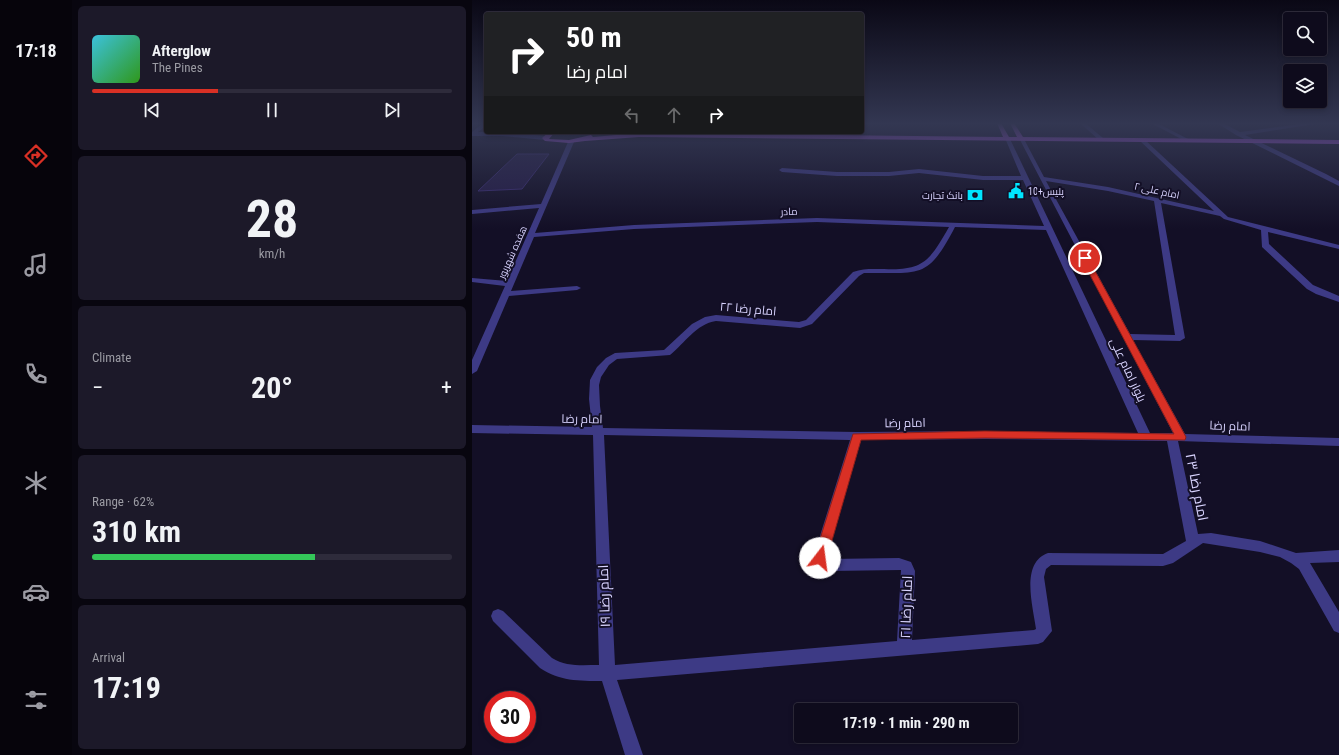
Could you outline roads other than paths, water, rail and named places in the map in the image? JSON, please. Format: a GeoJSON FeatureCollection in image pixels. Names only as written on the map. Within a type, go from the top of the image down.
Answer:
{"type":"FeatureCollection","features":[{"type":"Feature","properties":{"kind":"street","name":"هفده شهریور"},"geometry":{"type":"LineString","coordinates":[[472,371],[564,158]]}},
{"type":"Feature","properties":{"kind":"street","name":"بلوار امام علی"},"geometry":{"type":"LineString","coordinates":[[1015,158],[1146,437]]}},
{"type":"Feature","properties":{"kind":"street","name":"بلوار امام علی"},"geometry":{"type":"LineString","coordinates":[[1031,158],[1127,337],[1177,437]]}},
{"type":"Feature","properties":{"kind":"street"},"geometry":{"type":"LineString","coordinates":[[1161,158],[1226,218],[1264,229],[1339,247]]}},
{"type":"Feature","properties":{"kind":"street"},"geometry":{"type":"LineString","coordinates":[[1288,158],[1320,173],[1339,184]]}},
{"type":"Feature","properties":{"kind":"street"},"geometry":{"type":"LineString","coordinates":[[782,170],[837,174],[889,174],[920,171],[983,178],[1024,178]]}},
{"type":"Feature","properties":{"kind":"street","name":"امام علی ۲"},"geometry":{"type":"LineString","coordinates":[[1042,178],[1108,189],[1221,214]]}},
{"type":"Feature","properties":{"kind":"street"},"geometry":{"type":"LineString","coordinates":[[1127,337],[1180,338],[1157,200]]}},
{"type":"Feature","properties":{"kind":"street"},"geometry":{"type":"LineString","coordinates":[[472,212],[544,206]]}},
{"type":"Feature","properties":{"kind":"street","name":"مادر"},"geometry":{"type":"LineString","coordinates":[[531,235],[634,226],[817,220],[1048,228]]}},
{"type":"Feature","properties":{"kind":"street","name":"امام رضا ۲۲"},"geometry":{"type":"LineString","coordinates":[[598,432],[594,414],[595,379],[609,359],[615,356],[668,354],[695,326],[704,320],[710,319],[800,325],[809,322],[856,274],[863,271],[912,271],[921,268],[940,250],[953,225]]}},
{"type":"Feature","properties":{"kind":"street"},"geometry":{"type":"LineString","coordinates":[[1264,229],[1265,245],[1310,287],[1339,299]]}},
{"type":"Feature","properties":{"kind":"street"},"geometry":{"type":"LineString","coordinates":[[472,280],[509,284]]}},
{"type":"Feature","properties":{"kind":"street"},"geometry":{"type":"LineString","coordinates":[[505,294],[577,288]]}},
{"type":"Feature","properties":{"kind":"street","name":"امام رضا"},"geometry":{"type":"LineString","coordinates":[[472,429],[857,436],[985,435],[1177,437],[1339,442]]}},
{"type":"Feature","properties":{"kind":"street","name":"امام رضا ۱۹"},"geometry":{"type":"LineString","coordinates":[[598,432],[607,673],[634,755]]}},
{"type":"Feature","properties":{"kind":"street","name":"امام رضا ۲۱"},"geometry":{"type":"LineString","coordinates":[[857,436],[820,558],[823,563],[829,565],[898,564],[906,566],[908,571],[904,648]]}},
{"type":"Feature","properties":{"kind":"street","name":"امام رضا ۲۳"},"geometry":{"type":"LineString","coordinates":[[1177,437],[1193,542]]}},
{"type":"Feature","properties":{"kind":"street"},"geometry":{"type":"LineString","coordinates":[[498,616],[555,670],[573,673],[607,673],[1038,637],[1044,631],[1038,577],[1040,566],[1048,559],[1163,560],[1168,559],[1201,538],[1211,538],[1281,551],[1297,558],[1304,565],[1339,626]]}},
{"type":"Feature","properties":{"kind":"street"},"geometry":{"type":"LineString","coordinates":[[1297,558],[1339,556]]}},
{"type":"Feature","properties":{"kind":"place","name":"پلیس+10"},"geometry":{"type":"Point","coordinates":[1016,191]}},
{"type":"Feature","properties":{"kind":"place","name":"بانک تجارت"},"geometry":{"type":"Point","coordinates":[975,195]}}]}
